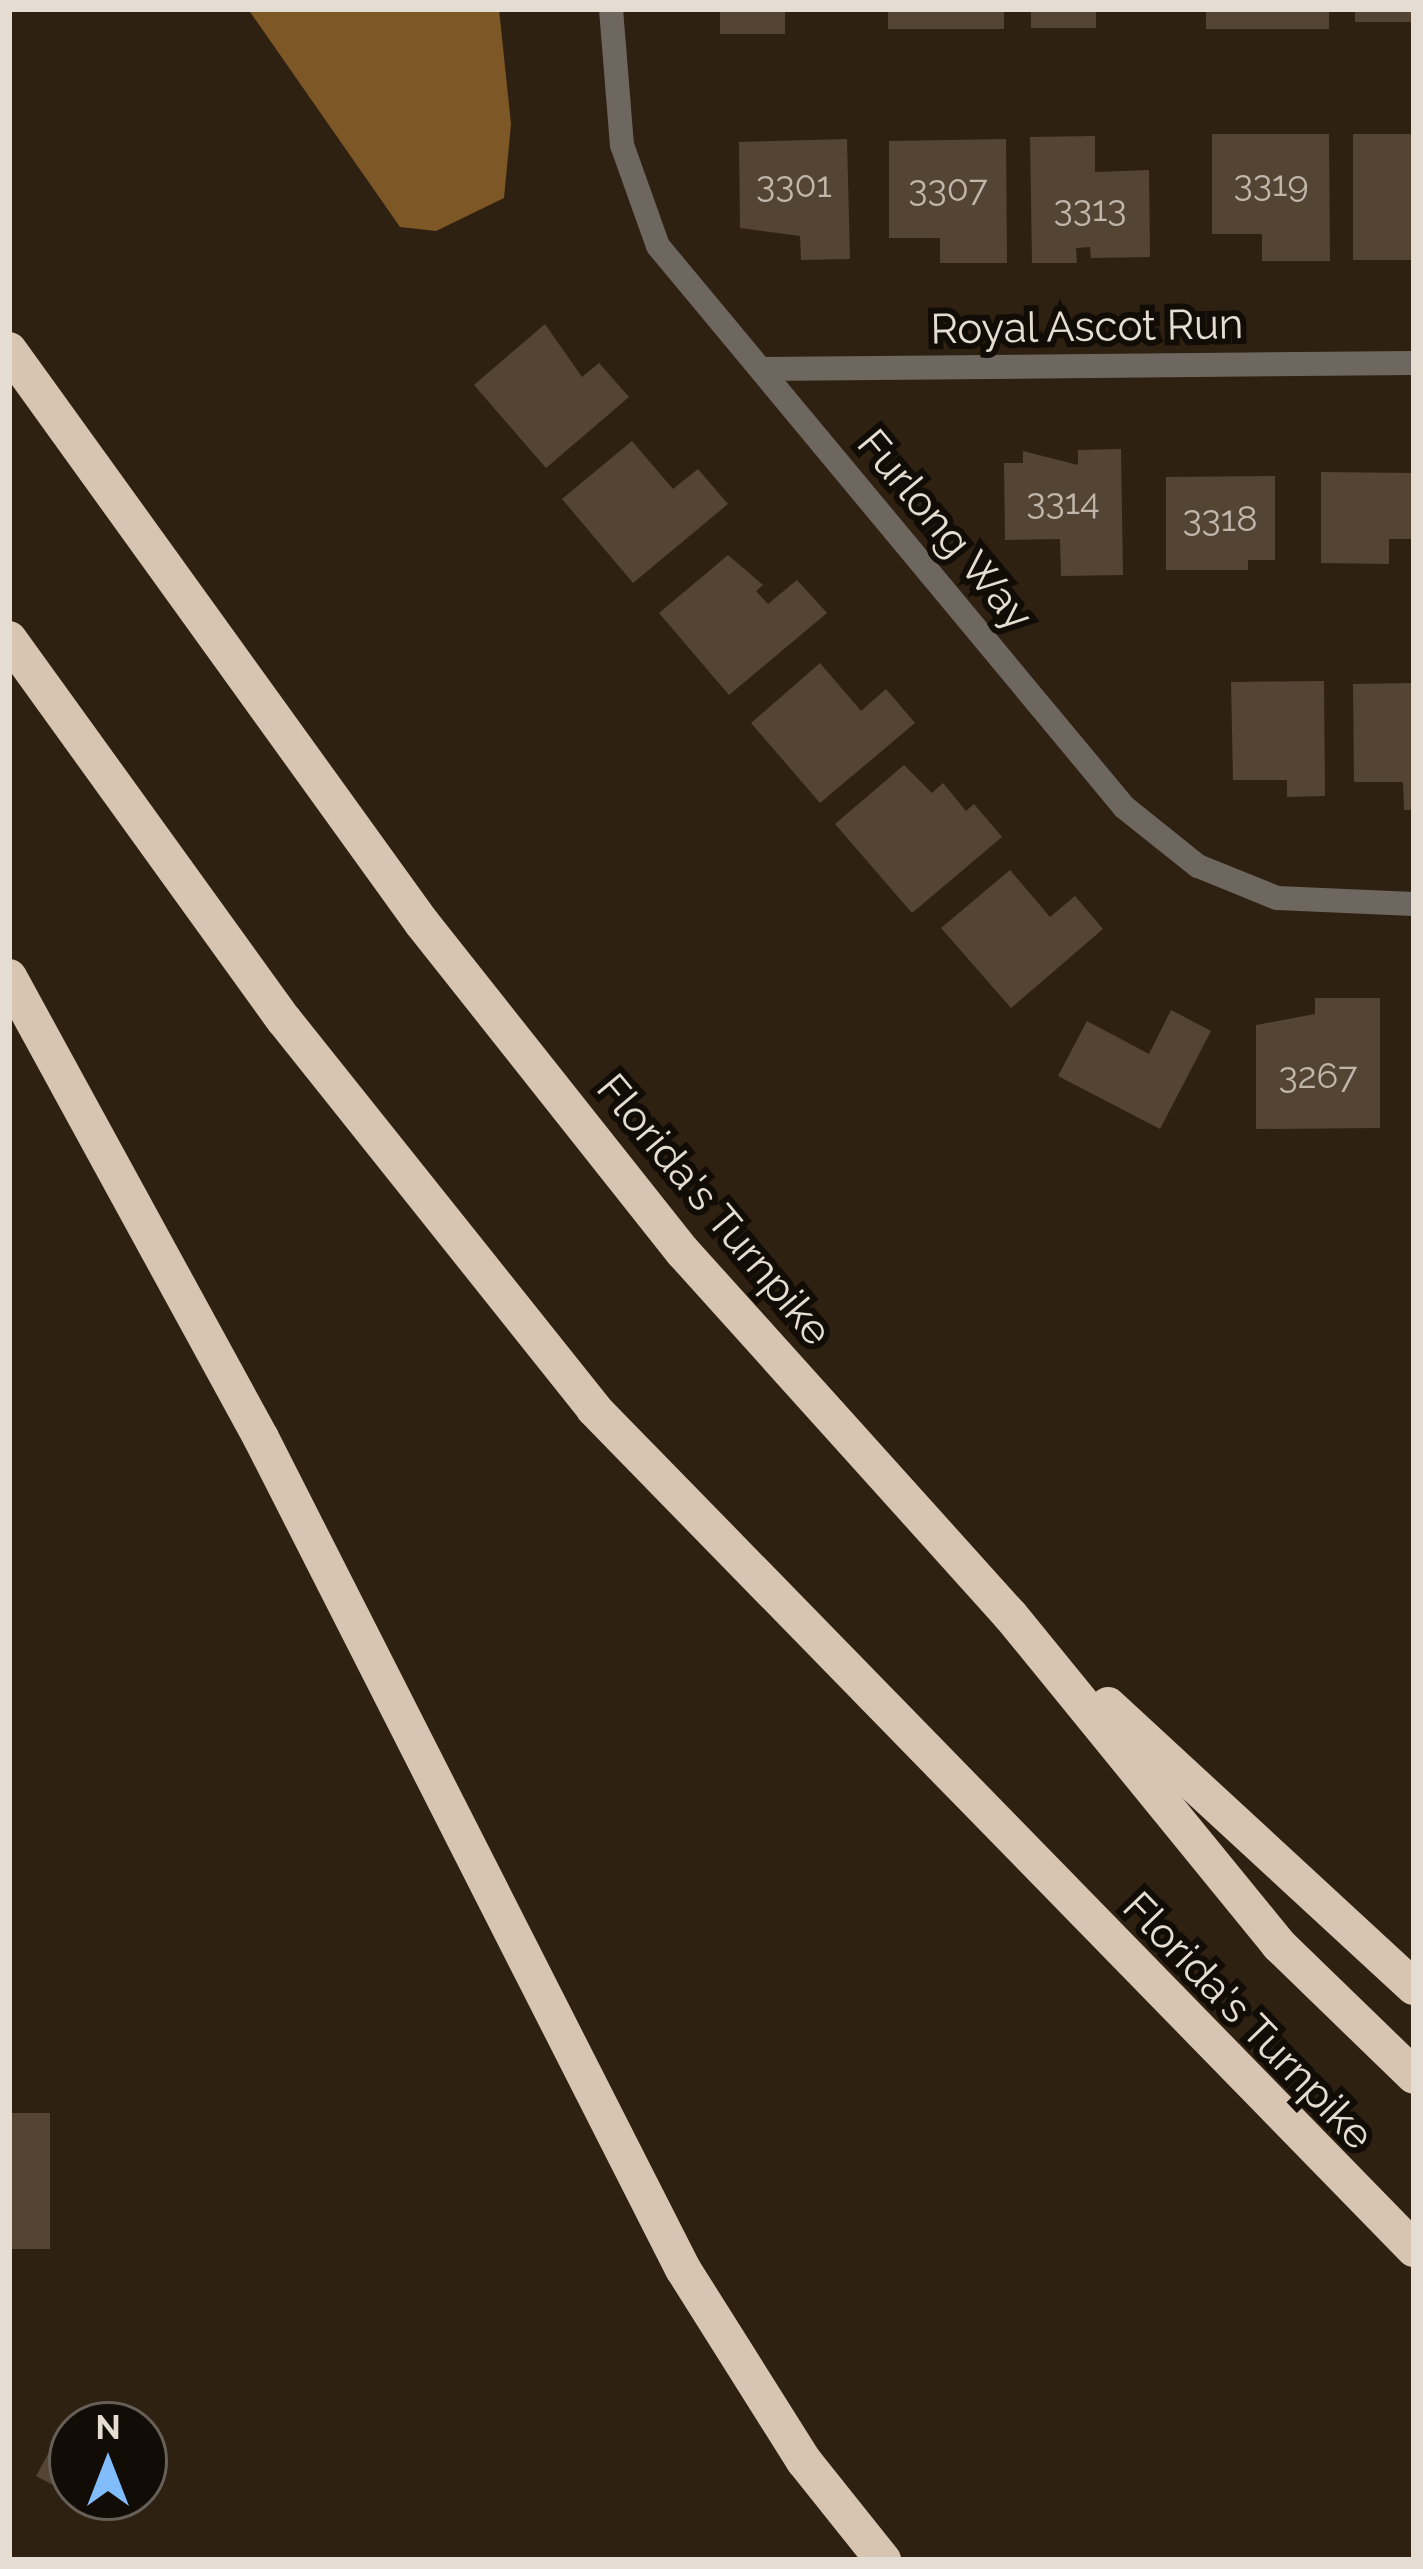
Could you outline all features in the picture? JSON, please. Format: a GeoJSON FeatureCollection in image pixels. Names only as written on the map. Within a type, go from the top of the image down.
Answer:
{"type":"FeatureCollection","features":[{"type":"Feature","properties":{"kind":"highway","name":"Florida's Turnpike"},"geometry":{"type":"LineString","coordinates":[[9,350],[422,923],[683,1252],[1010,1615],[1279,1946],[1414,2076]]}},
{"type":"Feature","properties":{"kind":"highway","name":"Florida's Turnpike"},"geometry":{"type":"LineString","coordinates":[[9,639],[284,1020],[594,1409],[1414,2249]]}},
{"type":"Feature","properties":{"kind":"highway"},"geometry":{"type":"LineString","coordinates":[[9,977],[261,1438],[683,2269],[803,2461],[883,2560]]}},
{"type":"Feature","properties":{"kind":"highway"},"geometry":{"type":"LineString","coordinates":[[1010,1615],[1414,1988]]}},
{"type":"Feature","properties":{"kind":"street","name":"Furlong Way"},"geometry":{"type":"LineString","coordinates":[[611,9],[622,146],[658,246],[1124,807],[1198,866],[1277,898],[1414,904]]}},
{"type":"Feature","properties":{"kind":"street","name":"Royal Ascot Run"},"geometry":{"type":"LineString","coordinates":[[762,369],[1414,363]]}},
{"type":"Feature","properties":{"kind":"shaded area"},"geometry":{"type":"Polygon","coordinates":[[[248,9],[499,9],[511,124],[504,198],[436,231],[400,227],[248,9]]]}},
{"type":"Feature","properties":{"kind":"building"},"geometry":{"type":"Polygon","coordinates":[[[720,9],[785,9],[785,34],[720,34],[720,9]]]}},
{"type":"Feature","properties":{"kind":"building"},"geometry":{"type":"Polygon","coordinates":[[[888,9],[1004,9],[1004,29],[888,29],[888,9]]]}},
{"type":"Feature","properties":{"kind":"building"},"geometry":{"type":"Polygon","coordinates":[[[1031,9],[1096,9],[1096,28],[1031,28],[1031,9]]]}},
{"type":"Feature","properties":{"kind":"building"},"geometry":{"type":"Polygon","coordinates":[[[1206,9],[1329,9],[1329,29],[1206,29],[1206,9]]]}},
{"type":"Feature","properties":{"kind":"building"},"geometry":{"type":"Polygon","coordinates":[[[1355,9],[1414,9],[1414,22],[1355,22],[1355,9]]]}},
{"type":"Feature","properties":{"kind":"building"},"geometry":{"type":"Polygon","coordinates":[[[1212,134],[1329,134],[1330,261],[1262,261],[1262,234],[1212,234],[1212,134]]]}},
{"type":"Feature","properties":{"kind":"building"},"geometry":{"type":"Polygon","coordinates":[[[1353,134],[1414,134],[1414,260],[1353,260],[1353,134]]]}},
{"type":"Feature","properties":{"kind":"building"},"geometry":{"type":"Polygon","coordinates":[[[1095,136],[1095,172],[1149,170],[1150,257],[1091,258],[1090,247],[1076,248],[1077,263],[1032,263],[1030,137],[1095,136]]]}},
{"type":"Feature","properties":{"kind":"building"},"geometry":{"type":"Polygon","coordinates":[[[847,139],[850,259],[801,260],[800,236],[740,228],[739,142],[847,139]]]}},
{"type":"Feature","properties":{"kind":"building"},"geometry":{"type":"Polygon","coordinates":[[[1006,139],[1007,263],[940,263],[940,238],[889,238],[889,141],[1006,139]]]}},
{"type":"Feature","properties":{"kind":"building"},"geometry":{"type":"Polygon","coordinates":[[[545,324],[582,377],[599,363],[629,397],[546,468],[474,385],[545,324]]]}},
{"type":"Feature","properties":{"kind":"building"},"geometry":{"type":"Polygon","coordinates":[[[632,441],[673,489],[698,469],[728,504],[633,583],[562,499],[632,441]]]}},
{"type":"Feature","properties":{"kind":"building"},"geometry":{"type":"Polygon","coordinates":[[[1121,449],[1123,575],[1061,576],[1060,539],[1005,540],[1004,463],[1023,463],[1023,451],[1078,465],[1078,450],[1121,449]]]}},
{"type":"Feature","properties":{"kind":"building"},"geometry":{"type":"Polygon","coordinates":[[[1321,472],[1414,473],[1414,539],[1389,539],[1389,564],[1321,563],[1321,472]]]}},
{"type":"Feature","properties":{"kind":"building"},"geometry":{"type":"Polygon","coordinates":[[[1275,476],[1275,560],[1248,560],[1248,570],[1166,570],[1166,477],[1275,476]]]}},
{"type":"Feature","properties":{"kind":"building"},"geometry":{"type":"Polygon","coordinates":[[[728,555],[763,585],[756,591],[768,604],[797,580],[827,613],[729,695],[659,613],[728,555]]]}},
{"type":"Feature","properties":{"kind":"building"},"geometry":{"type":"Polygon","coordinates":[[[820,663],[861,711],[886,689],[915,723],[820,803],[751,723],[820,663]]]}},
{"type":"Feature","properties":{"kind":"building"},"geometry":{"type":"Polygon","coordinates":[[[1324,681],[1325,796],[1287,797],[1287,780],[1233,780],[1231,682],[1324,681]]]}},
{"type":"Feature","properties":{"kind":"building"},"geometry":{"type":"Polygon","coordinates":[[[1414,683],[1414,810],[1404,810],[1403,782],[1354,782],[1353,684],[1414,683]]]}},
{"type":"Feature","properties":{"kind":"building"},"geometry":{"type":"Polygon","coordinates":[[[904,765],[932,793],[943,783],[966,811],[974,804],[1002,837],[912,913],[835,824],[904,765]]]}},
{"type":"Feature","properties":{"kind":"building"},"geometry":{"type":"Polygon","coordinates":[[[1010,870],[1050,917],[1075,896],[1103,929],[1011,1008],[941,928],[1010,870]]]}},
{"type":"Feature","properties":{"kind":"building"},"geometry":{"type":"Polygon","coordinates":[[[1315,998],[1380,998],[1380,1128],[1256,1129],[1256,1025],[1315,1014],[1315,998]]]}},
{"type":"Feature","properties":{"kind":"building"},"geometry":{"type":"Polygon","coordinates":[[[1171,1010],[1211,1031],[1160,1129],[1058,1076],[1087,1021],[1149,1054],[1171,1010]]]}},
{"type":"Feature","properties":{"kind":"building"},"geometry":{"type":"Polygon","coordinates":[[[9,2113],[50,2113],[50,2249],[9,2249],[9,2113]]]}},
{"type":"Feature","properties":{"kind":"building"},"geometry":{"type":"Polygon","coordinates":[[[48,2454],[48,2482],[36,2476],[48,2454]]]}}]}
